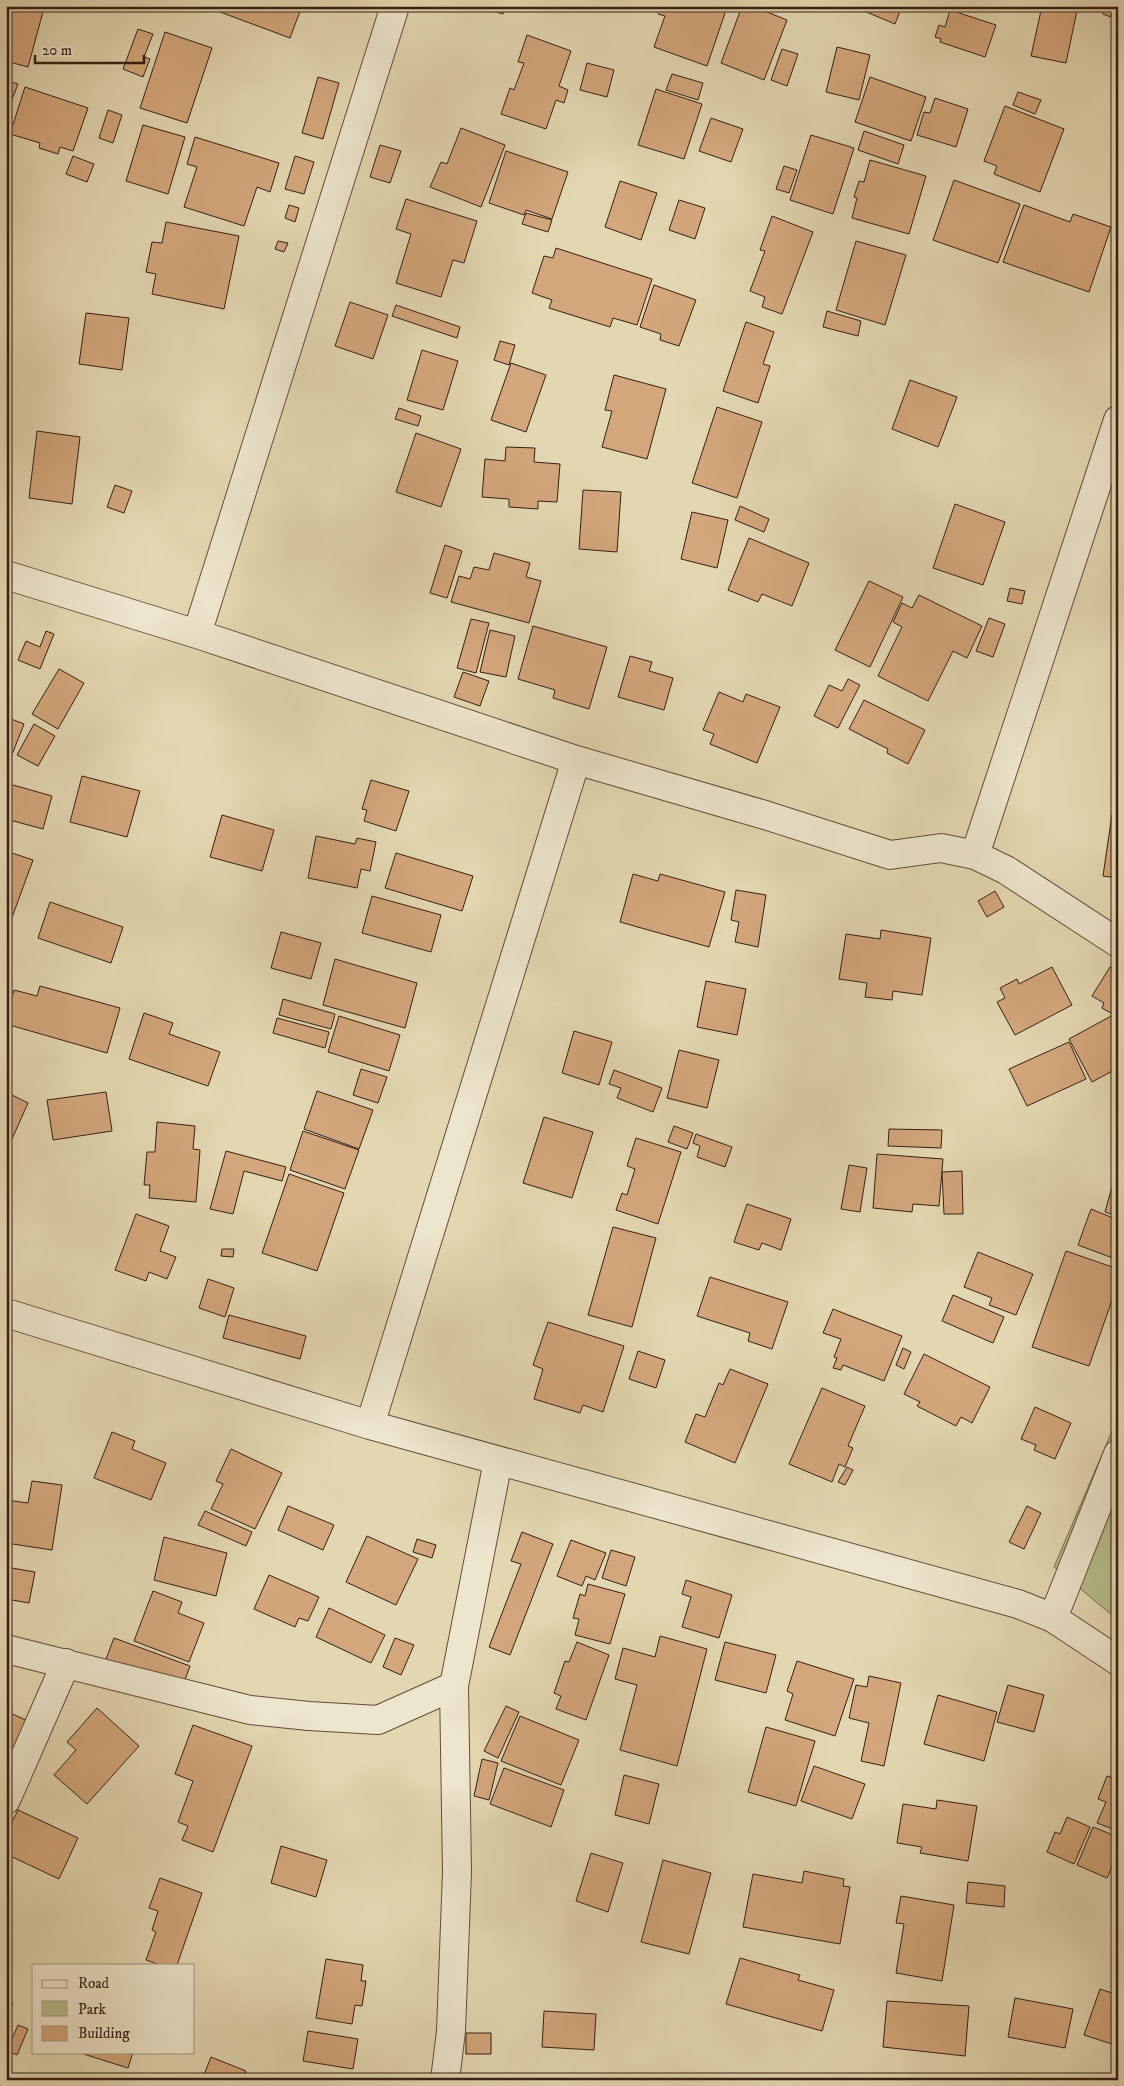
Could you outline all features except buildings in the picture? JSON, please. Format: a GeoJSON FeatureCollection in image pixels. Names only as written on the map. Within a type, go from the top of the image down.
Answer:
{"type":"FeatureCollection","features":[{"type":"Feature","properties":{"kind":"street"},"geometry":{"type":"LineString","coordinates":[[197,634],[395,6]]}},
{"type":"Feature","properties":{"kind":"street"},"geometry":{"type":"LineString","coordinates":[[975,855],[1118,420]]}},
{"type":"Feature","properties":{"kind":"street"},"geometry":{"type":"LineString","coordinates":[[6,575],[197,634],[576,760],[765,815],[890,856],[941,848],[975,855],[1006,870],[1118,943]]}},
{"type":"Feature","properties":{"kind":"street"},"geometry":{"type":"LineString","coordinates":[[370,1425],[576,760]]}},
{"type":"Feature","properties":{"kind":"street"},"geometry":{"type":"LineString","coordinates":[[6,1313],[370,1425],[1009,1602],[1053,1618],[1118,1661]]}},
{"type":"Feature","properties":{"kind":"street"},"geometry":{"type":"LineString","coordinates":[[1053,1618],[1118,1454]]}},
{"type":"Feature","properties":{"kind":"street"},"geometry":{"type":"LineString","coordinates":[[445,2080],[451,2031],[457,1872],[454,1686],[498,1461]]}},
{"type":"Feature","properties":{"kind":"street"},"geometry":{"type":"LineString","coordinates":[[6,1649],[250,1710],[309,1716],[378,1720],[454,1686]]}},
{"type":"Feature","properties":{"kind":"street"},"geometry":{"type":"LineString","coordinates":[[6,1800],[66,1663]]}},
{"type":"Feature","properties":{"kind":"green space"},"geometry":{"type":"Polygon","coordinates":[[[1118,1417],[1118,1620],[1054,1567],[1118,1417]]]}}]}
